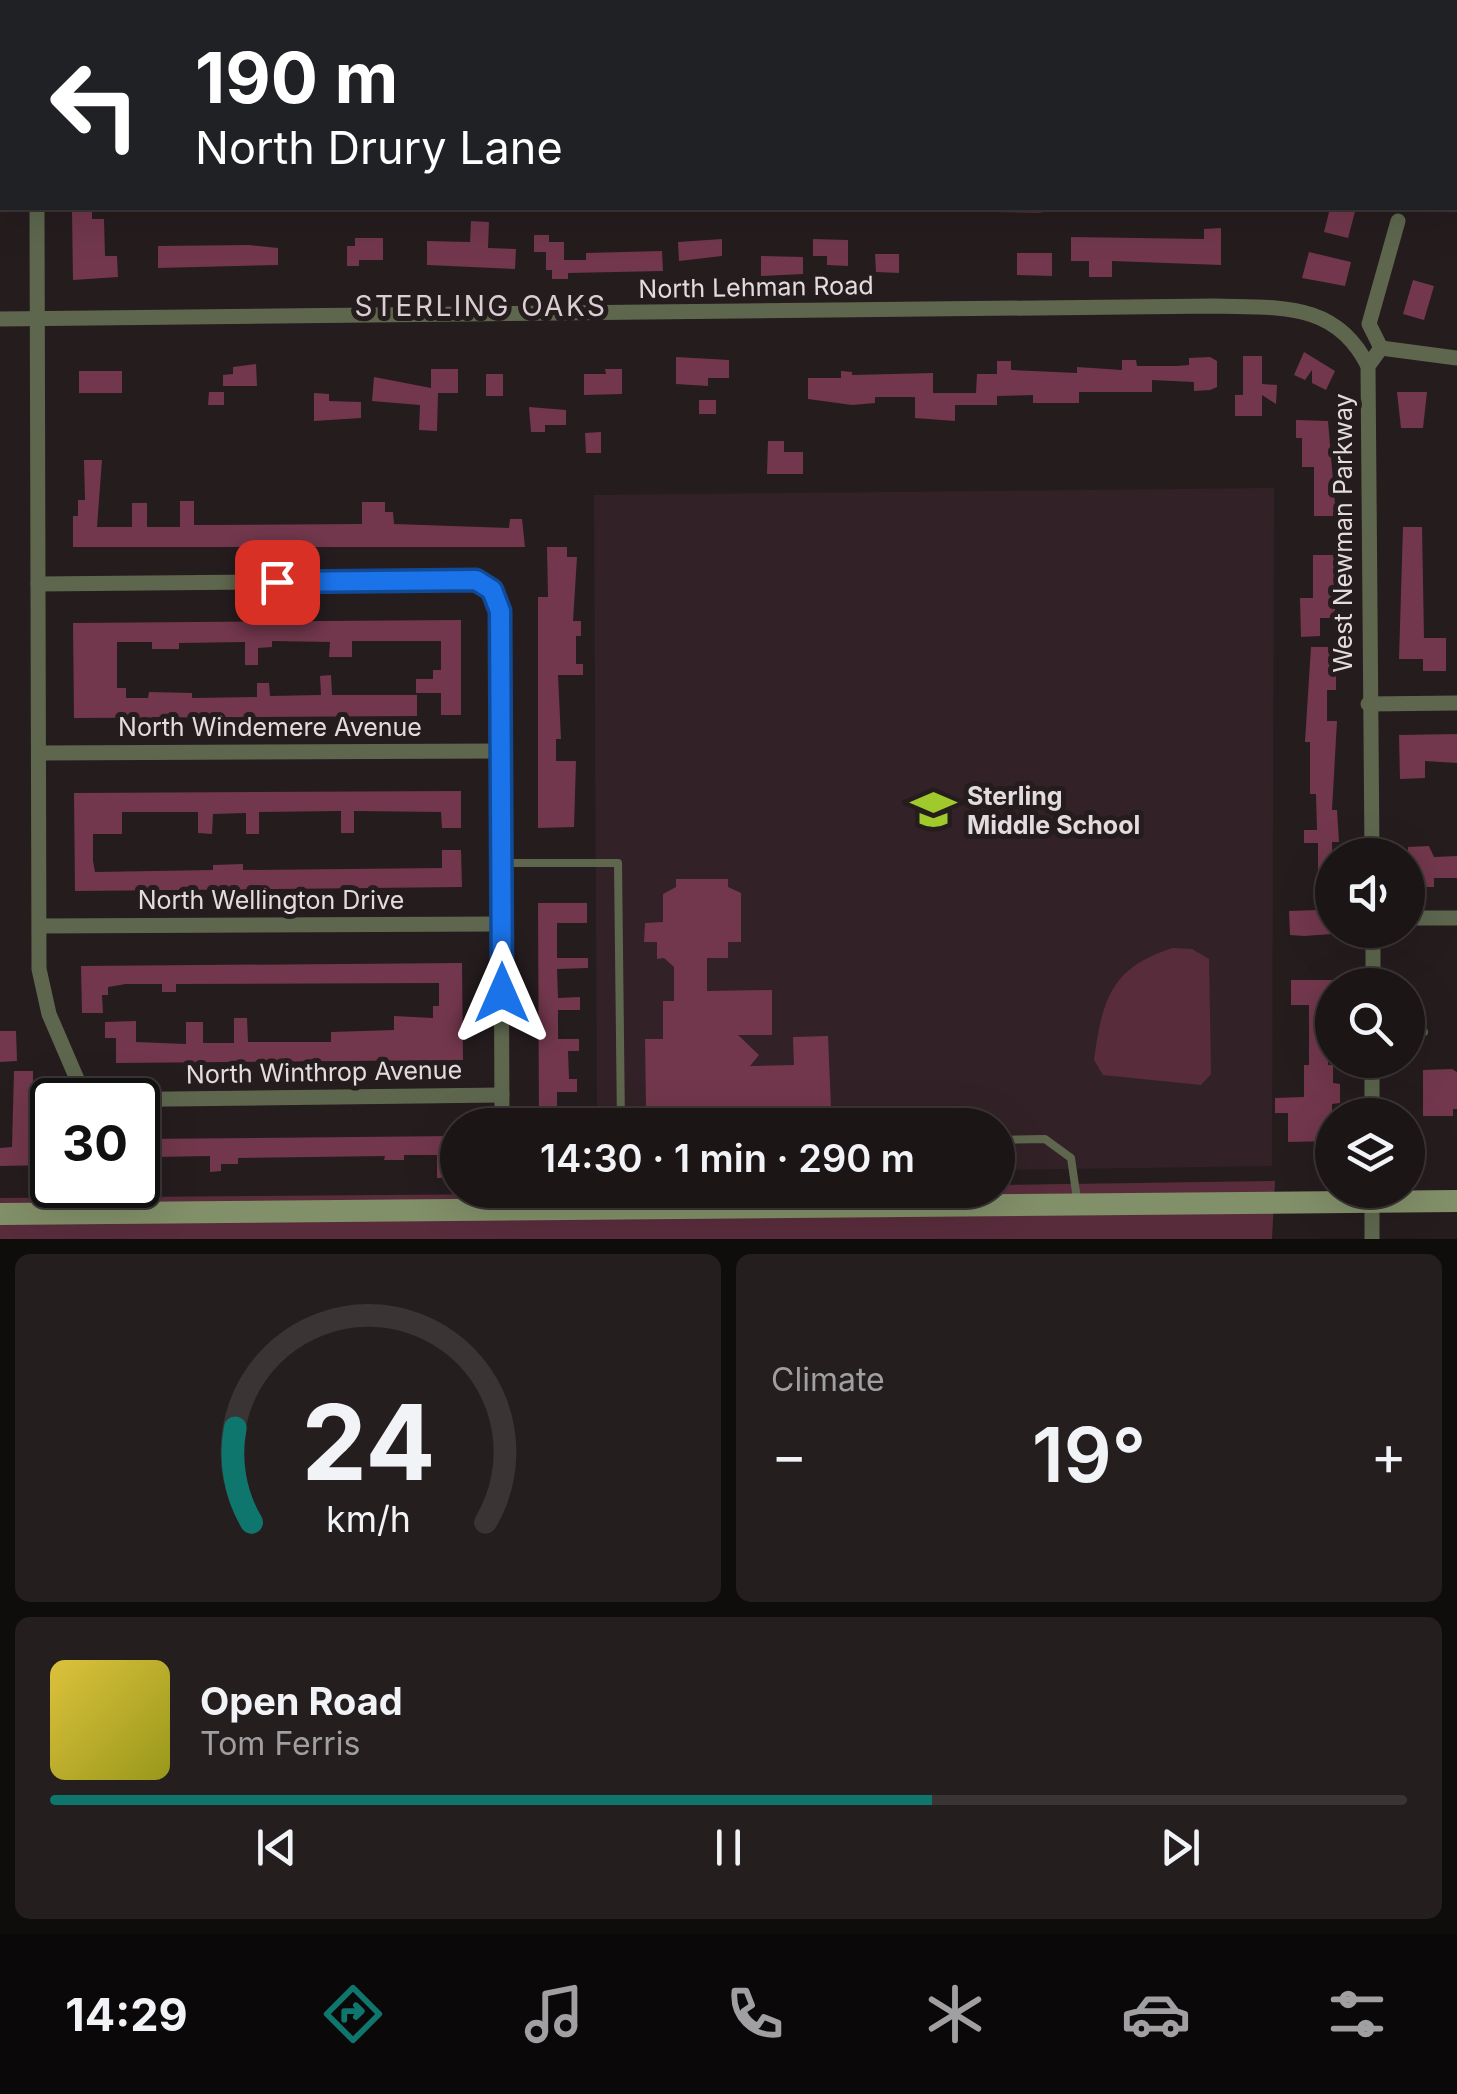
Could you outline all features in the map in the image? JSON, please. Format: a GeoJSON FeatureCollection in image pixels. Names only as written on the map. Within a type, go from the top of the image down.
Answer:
{"type":"FeatureCollection","features":[{"type":"Feature","properties":{"kind":"main road"},"geometry":{"type":"LineString","coordinates":[[1015,1203],[1315,1198]]}},
{"type":"Feature","properties":{"kind":"main road"},"geometry":{"type":"LineString","coordinates":[[1425,1199],[1457,1201]]}},
{"type":"Feature","properties":{"kind":"main road"},"geometry":{"type":"LineString","coordinates":[[0,1214],[440,1203]]}},
{"type":"Feature","properties":{"kind":"street"},"geometry":{"type":"LineString","coordinates":[[37,210],[39,970],[50,1014],[77,1078]]}},
{"type":"Feature","properties":{"kind":"street"},"geometry":{"type":"LineString","coordinates":[[1398,221],[1369,324],[1381,348],[1457,358]]}},
{"type":"Feature","properties":{"kind":"street","name":"North Lehman Road"},"geometry":{"type":"LineString","coordinates":[[0,319],[1246,307],[1324,316],[1347,332],[1368,366]]}},
{"type":"Feature","properties":{"kind":"street","name":"West Newman Parkway"},"geometry":{"type":"LineString","coordinates":[[1372,838],[1368,366],[1381,348]]}},
{"type":"Feature","properties":{"kind":"street"},"geometry":{"type":"LineString","coordinates":[[38,584],[476,580],[492,590],[500,611],[502,1108]]}},
{"type":"Feature","properties":{"kind":"street"},"geometry":{"type":"LineString","coordinates":[[1368,704],[1457,702]]}},
{"type":"Feature","properties":{"kind":"street","name":"North Windemere Avenue"},"geometry":{"type":"LineString","coordinates":[[39,754],[500,751]]}},
{"type":"Feature","properties":{"kind":"street"},"geometry":{"type":"LineString","coordinates":[[1425,918],[1457,918]]}},
{"type":"Feature","properties":{"kind":"street","name":"North Wellington Drive"},"geometry":{"type":"LineString","coordinates":[[40,926],[502,924]]}},
{"type":"Feature","properties":{"kind":"street","name":"North Winthrop Avenue"},"geometry":{"type":"LineString","coordinates":[[160,1099],[502,1095]]}},
{"type":"Feature","properties":{"kind":"street"},"geometry":{"type":"LineString","coordinates":[[92,1208],[92,1213]]}},
{"type":"Feature","properties":{"kind":"street"},"geometry":{"type":"LineString","coordinates":[[1372,1208],[1372,1239]]}},
{"type":"Feature","properties":{"kind":"lane"},"geometry":{"type":"LineString","coordinates":[[501,863],[618,863],[621,1108]]}},
{"type":"Feature","properties":{"kind":"lane"},"geometry":{"type":"LineString","coordinates":[[1015,1140],[1045,1139],[1071,1158],[1078,1204]]}},
{"type":"Feature","properties":{"kind":"shaded area"},"geometry":{"type":"Polygon","coordinates":[[[908,210],[1052,210],[1039,213],[908,210]]]}},
{"type":"Feature","properties":{"kind":"shaded area","name":"Sterling Middle School"},"geometry":{"type":"Polygon","coordinates":[[[1274,488],[1272,1166],[1015,1170],[1015,1108],[597,1108],[594,495],[1274,488]]]}},
{"type":"Feature","properties":{"kind":"shaded area"},"geometry":{"type":"Polygon","coordinates":[[[1173,948],[1192,949],[1209,959],[1211,1074],[1201,1085],[1103,1075],[1094,1060],[1101,1020],[1113,989],[1136,965],[1173,948]]]}},
{"type":"Feature","properties":{"kind":"shaded area"},"geometry":{"type":"Polygon","coordinates":[[[1275,1181],[1272,1239],[0,1239],[0,1198],[30,1198],[30,1208],[160,1208],[160,1197],[440,1194],[440,1208],[1015,1208],[1015,1185],[1275,1181]]]}},
{"type":"Feature","properties":{"kind":"building"},"geometry":{"type":"Polygon","coordinates":[[[92,210],[92,219],[104,219],[105,256],[117,256],[118,277],[73,280],[72,211],[92,210]]]}},
{"type":"Feature","properties":{"kind":"building"},"geometry":{"type":"Polygon","coordinates":[[[1330,210],[1355,210],[1348,238],[1324,232],[1330,210]]]}},
{"type":"Feature","properties":{"kind":"building"},"geometry":{"type":"Polygon","coordinates":[[[471,221],[489,222],[488,248],[516,249],[515,269],[427,265],[427,241],[470,242],[471,221]]]}},
{"type":"Feature","properties":{"kind":"building"},"geometry":{"type":"Polygon","coordinates":[[[1221,228],[1221,265],[1112,261],[1112,277],[1089,277],[1089,261],[1071,261],[1071,237],[1204,239],[1204,229],[1221,228]]]}},
{"type":"Feature","properties":{"kind":"building"},"geometry":{"type":"Polygon","coordinates":[[[534,235],[549,235],[549,242],[564,242],[564,260],[586,260],[586,253],[662,251],[663,271],[568,273],[568,279],[552,279],[552,270],[546,270],[546,252],[534,252],[534,235]]]}},
{"type":"Feature","properties":{"kind":"building"},"geometry":{"type":"Polygon","coordinates":[[[355,238],[383,238],[383,260],[359,260],[359,266],[347,266],[347,246],[355,246],[355,238]]]}},
{"type":"Feature","properties":{"kind":"building"},"geometry":{"type":"Polygon","coordinates":[[[722,239],[722,256],[679,261],[678,242],[722,239]]]}},
{"type":"Feature","properties":{"kind":"building"},"geometry":{"type":"Polygon","coordinates":[[[813,239],[848,240],[848,266],[827,265],[827,256],[813,256],[813,239]]]}},
{"type":"Feature","properties":{"kind":"building"},"geometry":{"type":"Polygon","coordinates":[[[158,246],[278,248],[278,265],[158,268],[158,246]]]}},
{"type":"Feature","properties":{"kind":"building"},"geometry":{"type":"Polygon","coordinates":[[[1309,252],[1351,262],[1345,286],[1302,278],[1309,252]]]}},
{"type":"Feature","properties":{"kind":"building"},"geometry":{"type":"Polygon","coordinates":[[[1017,253],[1052,253],[1052,276],[1017,275],[1017,253]]]}},
{"type":"Feature","properties":{"kind":"building"},"geometry":{"type":"Polygon","coordinates":[[[875,254],[899,254],[899,273],[876,272],[875,254]]]}},
{"type":"Feature","properties":{"kind":"building"},"geometry":{"type":"Polygon","coordinates":[[[761,256],[803,257],[803,274],[761,276],[761,256]]]}},
{"type":"Feature","properties":{"kind":"building"},"geometry":{"type":"Polygon","coordinates":[[[1413,280],[1434,286],[1424,320],[1403,314],[1413,280]]]}},
{"type":"Feature","properties":{"kind":"building"},"geometry":{"type":"Polygon","coordinates":[[[1304,352],[1335,371],[1326,390],[1312,383],[1312,370],[1305,380],[1294,375],[1304,352]]]}},
{"type":"Feature","properties":{"kind":"building"},"geometry":{"type":"Polygon","coordinates":[[[1243,356],[1262,356],[1262,384],[1277,385],[1276,404],[1262,395],[1262,416],[1235,416],[1235,395],[1243,395],[1243,356]]]}},
{"type":"Feature","properties":{"kind":"building"},"geometry":{"type":"Polygon","coordinates":[[[676,357],[729,360],[729,378],[708,378],[708,386],[676,384],[676,357]]]}},
{"type":"Feature","properties":{"kind":"building"},"geometry":{"type":"Polygon","coordinates":[[[1210,357],[1217,361],[1217,387],[1210,390],[1194,391],[1194,382],[1152,380],[1152,392],[1079,392],[1079,403],[1033,403],[1033,395],[997,396],[997,405],[955,405],[955,421],[915,418],[915,397],[875,397],[875,403],[852,405],[808,399],[808,378],[841,378],[841,371],[852,375],[933,373],[933,393],[976,393],[977,374],[997,374],[997,361],[1011,361],[1011,370],[1077,373],[1077,367],[1122,370],[1122,360],[1136,360],[1137,366],[1177,366],[1189,365],[1189,358],[1210,357]]]}},
{"type":"Feature","properties":{"kind":"building"},"geometry":{"type":"Polygon","coordinates":[[[256,364],[257,386],[223,386],[223,375],[233,374],[233,367],[256,364]]]}},
{"type":"Feature","properties":{"kind":"building"},"geometry":{"type":"Polygon","coordinates":[[[431,369],[458,369],[458,393],[438,393],[437,431],[419,430],[420,405],[372,401],[374,377],[431,388],[431,369]]]}},
{"type":"Feature","properties":{"kind":"building"},"geometry":{"type":"Polygon","coordinates":[[[605,369],[622,369],[622,394],[584,395],[584,374],[606,374],[605,369]]]}},
{"type":"Feature","properties":{"kind":"building"},"geometry":{"type":"Polygon","coordinates":[[[79,371],[122,371],[122,393],[79,393],[79,371]]]}},
{"type":"Feature","properties":{"kind":"building"},"geometry":{"type":"Polygon","coordinates":[[[486,374],[503,374],[503,396],[486,396],[486,374]]]}},
{"type":"Feature","properties":{"kind":"building"},"geometry":{"type":"Polygon","coordinates":[[[209,392],[224,392],[224,405],[208,405],[209,392]]]}},
{"type":"Feature","properties":{"kind":"building"},"geometry":{"type":"Polygon","coordinates":[[[1397,392],[1427,392],[1423,428],[1401,428],[1397,392]]]}},
{"type":"Feature","properties":{"kind":"building"},"geometry":{"type":"Polygon","coordinates":[[[314,393],[329,394],[329,401],[361,402],[361,418],[314,421],[314,393]]]}},
{"type":"Feature","properties":{"kind":"building"},"geometry":{"type":"Polygon","coordinates":[[[699,400],[716,400],[716,414],[699,414],[699,400]]]}},
{"type":"Feature","properties":{"kind":"building"},"geometry":{"type":"Polygon","coordinates":[[[529,407],[566,410],[566,425],[545,425],[545,432],[531,432],[529,407]]]}},
{"type":"Feature","properties":{"kind":"building"},"geometry":{"type":"Polygon","coordinates":[[[1296,420],[1328,421],[1336,516],[1314,516],[1314,467],[1302,467],[1302,438],[1296,438],[1296,420]]]}},
{"type":"Feature","properties":{"kind":"building"},"geometry":{"type":"Polygon","coordinates":[[[601,432],[601,453],[586,453],[585,433],[601,432]]]}},
{"type":"Feature","properties":{"kind":"building"},"geometry":{"type":"Polygon","coordinates":[[[768,441],[784,441],[784,452],[803,452],[803,474],[767,474],[768,441]]]}},
{"type":"Feature","properties":{"kind":"building"},"geometry":{"type":"Polygon","coordinates":[[[84,460],[102,460],[97,527],[132,527],[132,503],[147,503],[147,527],[180,527],[180,501],[194,501],[194,525],[362,524],[362,502],[385,502],[385,512],[393,512],[394,524],[509,528],[510,519],[522,519],[525,547],[73,547],[73,516],[78,516],[78,500],[85,500],[84,460]]]}},
{"type":"Feature","properties":{"kind":"building"},"geometry":{"type":"Polygon","coordinates":[[[1403,527],[1422,527],[1424,638],[1446,638],[1446,671],[1423,671],[1423,659],[1399,659],[1403,527]]]}},
{"type":"Feature","properties":{"kind":"building"},"geometry":{"type":"Polygon","coordinates":[[[547,547],[567,547],[567,557],[577,557],[573,621],[581,621],[581,636],[576,636],[576,664],[583,664],[583,675],[558,675],[561,739],[556,739],[556,761],[576,761],[574,827],[538,828],[538,597],[548,597],[547,547]]]}},
{"type":"Feature","properties":{"kind":"building"},"geometry":{"type":"Polygon","coordinates":[[[1313,555],[1335,555],[1335,618],[1320,618],[1320,636],[1301,637],[1300,598],[1313,598],[1313,555]]]}},
{"type":"Feature","properties":{"kind":"building"},"geometry":{"type":"Polygon","coordinates":[[[461,620],[461,715],[441,715],[441,693],[416,693],[416,679],[433,679],[433,670],[441,670],[441,641],[352,641],[352,657],[329,657],[330,642],[272,641],[272,647],[258,648],[258,665],[245,665],[245,642],[179,643],[179,649],[152,649],[152,642],[117,642],[117,688],[126,688],[126,698],[148,698],[149,692],[192,693],[192,698],[257,697],[257,683],[269,683],[270,696],[321,695],[320,676],[331,675],[332,695],[417,695],[417,716],[74,718],[73,623],[461,620]]]}},
{"type":"Feature","properties":{"kind":"building"},"geometry":{"type":"Polygon","coordinates":[[[1311,647],[1336,647],[1336,690],[1327,690],[1327,721],[1337,721],[1332,810],[1337,810],[1339,838],[1315,838],[1315,843],[1304,843],[1304,830],[1317,830],[1316,794],[1310,794],[1310,742],[1305,742],[1311,647]]]}},
{"type":"Feature","properties":{"kind":"building"},"geometry":{"type":"Polygon","coordinates":[[[1457,734],[1457,763],[1425,761],[1425,778],[1400,779],[1399,735],[1457,734]]]}},
{"type":"Feature","properties":{"kind":"building"},"geometry":{"type":"Polygon","coordinates":[[[461,791],[461,828],[442,828],[441,812],[354,811],[354,833],[341,833],[341,811],[259,812],[259,834],[246,834],[246,813],[213,814],[212,834],[198,833],[198,812],[122,812],[122,834],[93,834],[93,861],[95,872],[213,870],[213,865],[243,864],[243,870],[442,868],[442,850],[461,850],[462,887],[75,891],[74,793],[461,791]]]}},
{"type":"Feature","properties":{"kind":"building"},"geometry":{"type":"Polygon","coordinates":[[[1425,846],[1429,846],[1434,857],[1457,856],[1457,878],[1434,878],[1434,887],[1425,887],[1425,846]]]}},
{"type":"Feature","properties":{"kind":"building"},"geometry":{"type":"Polygon","coordinates":[[[676,879],[728,879],[728,887],[741,893],[741,942],[728,942],[728,958],[707,958],[707,991],[772,990],[772,1035],[738,1035],[759,1055],[750,1066],[794,1065],[793,1037],[828,1036],[831,1108],[646,1107],[645,1039],[663,1039],[663,1001],[674,1001],[674,967],[664,958],[657,959],[657,942],[644,942],[645,923],[663,922],[663,894],[676,887],[676,879]]]}},
{"type":"Feature","properties":{"kind":"building"},"geometry":{"type":"Polygon","coordinates":[[[538,903],[587,903],[587,923],[557,923],[557,958],[588,958],[588,968],[557,969],[558,998],[580,997],[580,1010],[558,1010],[558,1039],[579,1039],[579,1051],[568,1051],[569,1079],[577,1079],[577,1092],[557,1092],[557,1108],[539,1108],[538,903]]]}},
{"type":"Feature","properties":{"kind":"building"},"geometry":{"type":"Polygon","coordinates":[[[1315,910],[1315,935],[1290,935],[1289,911],[1315,910]]]}},
{"type":"Feature","properties":{"kind":"building"},"geometry":{"type":"Polygon","coordinates":[[[462,963],[463,1060],[116,1063],[116,1038],[105,1038],[105,1022],[136,1021],[136,1042],[186,1044],[186,1022],[203,1022],[203,1043],[234,1043],[234,1018],[247,1018],[248,1042],[331,1042],[331,1032],[394,1030],[394,1016],[433,1018],[433,1006],[439,1006],[439,983],[176,984],[176,992],[162,992],[162,984],[126,984],[108,987],[108,995],[102,995],[103,1013],[82,1013],[81,966],[462,963]]]}},
{"type":"Feature","properties":{"kind":"building"},"geometry":{"type":"Polygon","coordinates":[[[1291,980],[1315,980],[1315,1078],[1333,1078],[1333,1083],[1340,1084],[1340,1098],[1315,1098],[1315,1141],[1288,1142],[1288,1113],[1275,1113],[1275,1098],[1304,1097],[1304,1065],[1309,1065],[1309,1005],[1291,1005],[1291,980]]]}},
{"type":"Feature","properties":{"kind":"building"},"geometry":{"type":"Polygon","coordinates":[[[0,1031],[16,1031],[17,1061],[0,1062],[0,1031]]]}},
{"type":"Feature","properties":{"kind":"building"},"geometry":{"type":"Polygon","coordinates":[[[1425,1070],[1457,1072],[1457,1109],[1453,1109],[1453,1116],[1425,1116],[1425,1070]]]}},
{"type":"Feature","properties":{"kind":"building"},"geometry":{"type":"Polygon","coordinates":[[[14,1071],[33,1071],[30,1165],[0,1166],[0,1148],[12,1147],[14,1071]]]}},
{"type":"Feature","properties":{"kind":"building"},"geometry":{"type":"Polygon","coordinates":[[[440,1136],[440,1178],[437,1155],[404,1155],[404,1160],[384,1160],[385,1156],[238,1158],[238,1164],[221,1164],[221,1171],[210,1172],[210,1156],[160,1157],[160,1139],[440,1136]]]}},
{"type":"Feature","properties":{"kind":"place","name":"Sterling Middle School"},"geometry":{"type":"Point","coordinates":[934,810]}},
{"type":"Feature","properties":{"kind":"district","name":"STERLING OAKS"},"geometry":{"type":"Point","coordinates":[481,306]}},
{"type":"Feature","properties":{"kind":"route"},"geometry":{"type":"LineString","coordinates":[[277,582],[476,580],[492,590],[500,611],[502,993]]}}]}
